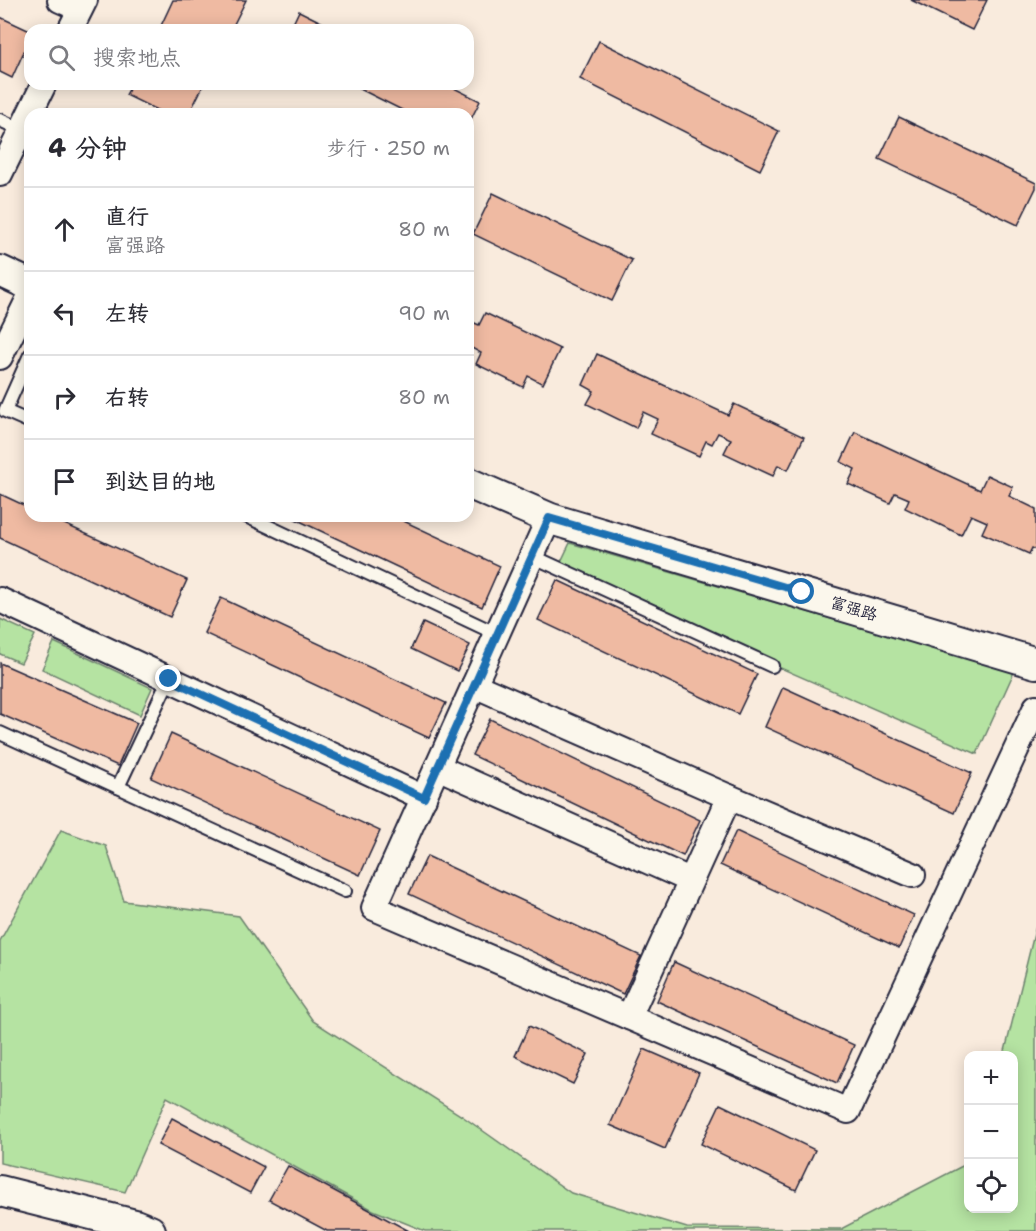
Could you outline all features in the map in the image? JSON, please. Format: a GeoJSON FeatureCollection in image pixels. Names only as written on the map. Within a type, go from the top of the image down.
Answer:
{"type":"FeatureCollection","features":[{"type":"Feature","properties":{"kind":"street"},"geometry":{"type":"LineString","coordinates":[[25,108],[39,90]]}},
{"type":"Feature","properties":{"kind":"street"},"geometry":{"type":"LineString","coordinates":[[0,174],[11,125],[24,109]]}},
{"type":"Feature","properties":{"kind":"street"},"geometry":{"type":"LineString","coordinates":[[0,271],[24,282]]}},
{"type":"Feature","properties":{"kind":"street"},"geometry":{"type":"LineString","coordinates":[[0,357],[24,308]]}},
{"type":"Feature","properties":{"kind":"street","name":"富强路"},"geometry":{"type":"LineString","coordinates":[[474,486],[549,518],[1036,663]]}},
{"type":"Feature","properties":{"kind":"street"},"geometry":{"type":"LineString","coordinates":[[549,518],[374,908],[848,1111],[1036,707]]}},
{"type":"Feature","properties":{"kind":"street"},"geometry":{"type":"LineString","coordinates":[[0,600],[424,798]]}},
{"type":"Feature","properties":{"kind":"street"},"geometry":{"type":"LineString","coordinates":[[474,685],[912,875]]}},
{"type":"Feature","properties":{"kind":"street"},"geometry":{"type":"LineString","coordinates":[[437,767],[690,880]]}},
{"type":"Feature","properties":{"kind":"street"},"geometry":{"type":"LineString","coordinates":[[629,1017],[729,797]]}},
{"type":"Feature","properties":{"kind":"street"},"geometry":{"type":"LineString","coordinates":[[0,1191],[135,1225],[150,1231]]}},
{"type":"Feature","properties":{"kind":"lane"},"geometry":{"type":"LineString","coordinates":[[24,368],[5,411],[24,419]]}},
{"type":"Feature","properties":{"kind":"lane"},"geometry":{"type":"LineString","coordinates":[[259,522],[497,634]]}},
{"type":"Feature","properties":{"kind":"lane"},"geometry":{"type":"LineString","coordinates":[[532,556],[772,666]]}},
{"type":"Feature","properties":{"kind":"lane"},"geometry":{"type":"LineString","coordinates":[[118,787],[169,679]]}},
{"type":"Feature","properties":{"kind":"lane"},"geometry":{"type":"LineString","coordinates":[[0,733],[345,891]]}},
{"type":"Feature","properties":{"kind":"green space"},"geometry":{"type":"Polygon","coordinates":[[[570,543],[1014,672],[977,754],[557,570],[570,543]]]}},
{"type":"Feature","properties":{"kind":"green space"},"geometry":{"type":"Polygon","coordinates":[[[0,619],[35,635],[21,663],[0,654],[0,619]]]}},
{"type":"Feature","properties":{"kind":"green space"},"geometry":{"type":"Polygon","coordinates":[[[54,642],[152,688],[140,715],[42,669],[54,642]]]}},
{"type":"Feature","properties":{"kind":"green space"},"geometry":{"type":"Polygon","coordinates":[[[61,830],[106,846],[124,901],[239,916],[313,1021],[462,1116],[571,1193],[687,1228],[841,1229],[964,1165],[964,1213],[1018,1213],[1018,1051],[1005,1051],[1036,926],[1036,1231],[425,1231],[373,1210],[167,1097],[125,1192],[0,1163],[0,941],[61,830]]]}},
{"type":"Feature","properties":{"kind":"building"},"geometry":{"type":"Polygon","coordinates":[[[173,0],[246,0],[234,24],[162,24],[173,0]]]}},
{"type":"Feature","properties":{"kind":"building"},"geometry":{"type":"Polygon","coordinates":[[[911,0],[987,0],[972,30],[911,0]]]}},
{"type":"Feature","properties":{"kind":"building"},"geometry":{"type":"Polygon","coordinates":[[[299,11],[325,24],[293,24],[299,11]]]}},
{"type":"Feature","properties":{"kind":"building"},"geometry":{"type":"Polygon","coordinates":[[[0,17],[24,28],[24,51],[12,78],[0,72],[0,17]]]}},
{"type":"Feature","properties":{"kind":"building"},"geometry":{"type":"Polygon","coordinates":[[[599,41],[779,131],[760,170],[580,79],[599,41]]]}},
{"type":"Feature","properties":{"kind":"building"},"geometry":{"type":"Polygon","coordinates":[[[129,90],[201,90],[192,108],[153,108],[126,95],[129,90]]]}},
{"type":"Feature","properties":{"kind":"building"},"geometry":{"type":"Polygon","coordinates":[[[362,90],[458,90],[480,101],[474,113],[474,108],[398,108],[362,90]]]}},
{"type":"Feature","properties":{"kind":"building"},"geometry":{"type":"Polygon","coordinates":[[[899,117],[1036,183],[1036,188],[1018,225],[879,159],[899,117]]]}},
{"type":"Feature","properties":{"kind":"building"},"geometry":{"type":"Polygon","coordinates":[[[493,193],[632,260],[612,301],[474,234],[493,193]]]}},
{"type":"Feature","properties":{"kind":"building"},"geometry":{"type":"Polygon","coordinates":[[[485,313],[560,349],[543,384],[528,376],[523,387],[476,364],[481,353],[474,349],[474,323],[479,325],[485,313]]]}},
{"type":"Feature","properties":{"kind":"building"},"geometry":{"type":"Polygon","coordinates":[[[597,354],[728,415],[734,404],[804,437],[788,470],[778,465],[773,476],[724,453],[731,439],[718,433],[712,444],[706,441],[699,456],[651,434],[658,419],[643,412],[636,428],[587,404],[594,391],[583,385],[597,354]]]}},
{"type":"Feature","properties":{"kind":"building"},"geometry":{"type":"Polygon","coordinates":[[[855,432],[980,490],[987,475],[1013,487],[1009,496],[1036,509],[1036,550],[1032,548],[1029,554],[982,533],[987,522],[971,515],[961,535],[905,508],[909,499],[895,493],[890,503],[848,484],[855,469],[841,462],[855,432]]]}},
{"type":"Feature","properties":{"kind":"building"},"geometry":{"type":"Polygon","coordinates":[[[0,494],[24,505],[24,522],[60,522],[187,580],[170,617],[0,538],[0,494]]]}},
{"type":"Feature","properties":{"kind":"building"},"geometry":{"type":"Polygon","coordinates":[[[302,522],[406,522],[500,566],[482,607],[302,522]]]}},
{"type":"Feature","properties":{"kind":"building"},"geometry":{"type":"Polygon","coordinates":[[[557,580],[757,674],[738,714],[538,620],[557,580]]]}},
{"type":"Feature","properties":{"kind":"building"},"geometry":{"type":"Polygon","coordinates":[[[221,598],[446,703],[429,738],[204,633],[221,598]]]}},
{"type":"Feature","properties":{"kind":"building"},"geometry":{"type":"Polygon","coordinates":[[[423,623],[470,645],[457,671],[411,649],[423,623]]]}},
{"type":"Feature","properties":{"kind":"building"},"geometry":{"type":"Polygon","coordinates":[[[0,663],[137,723],[118,766],[0,714],[0,663]]]}},
{"type":"Feature","properties":{"kind":"building"},"geometry":{"type":"Polygon","coordinates":[[[783,687],[972,773],[954,813],[765,727],[783,687]]]}},
{"type":"Feature","properties":{"kind":"building"},"geometry":{"type":"Polygon","coordinates":[[[490,719],[700,820],[683,856],[472,755],[490,719]]]}},
{"type":"Feature","properties":{"kind":"building"},"geometry":{"type":"Polygon","coordinates":[[[171,734],[380,831],[360,875],[151,778],[171,734]]]}},
{"type":"Feature","properties":{"kind":"building"},"geometry":{"type":"Polygon","coordinates":[[[736,831],[914,915],[899,948],[720,865],[736,831]]]}},
{"type":"Feature","properties":{"kind":"building"},"geometry":{"type":"Polygon","coordinates":[[[427,856],[641,956],[623,994],[409,894],[427,856]]]}},
{"type":"Feature","properties":{"kind":"building"},"geometry":{"type":"Polygon","coordinates":[[[674,962],[854,1045],[837,1083],[657,1001],[674,962]]]}},
{"type":"Feature","properties":{"kind":"building"},"geometry":{"type":"Polygon","coordinates":[[[529,1026],[588,1054],[573,1084],[515,1056],[529,1026]]]}},
{"type":"Feature","properties":{"kind":"building"},"geometry":{"type":"Polygon","coordinates":[[[644,1049],[699,1073],[665,1149],[610,1125],[644,1049]]]}},
{"type":"Feature","properties":{"kind":"building"},"geometry":{"type":"Polygon","coordinates":[[[720,1104],[815,1150],[796,1190],[701,1144],[720,1104]]]}},
{"type":"Feature","properties":{"kind":"building"},"geometry":{"type":"Polygon","coordinates":[[[172,1118],[264,1167],[250,1193],[158,1145],[172,1118]]]}},
{"type":"Feature","properties":{"kind":"building"},"geometry":{"type":"Polygon","coordinates":[[[288,1166],[409,1231],[327,1231],[269,1200],[288,1166]]]}},
{"type":"Feature","properties":{"kind":"route"},"geometry":{"type":"LineString","coordinates":[[169,679],[424,798],[549,518],[802,592]]}}]}
